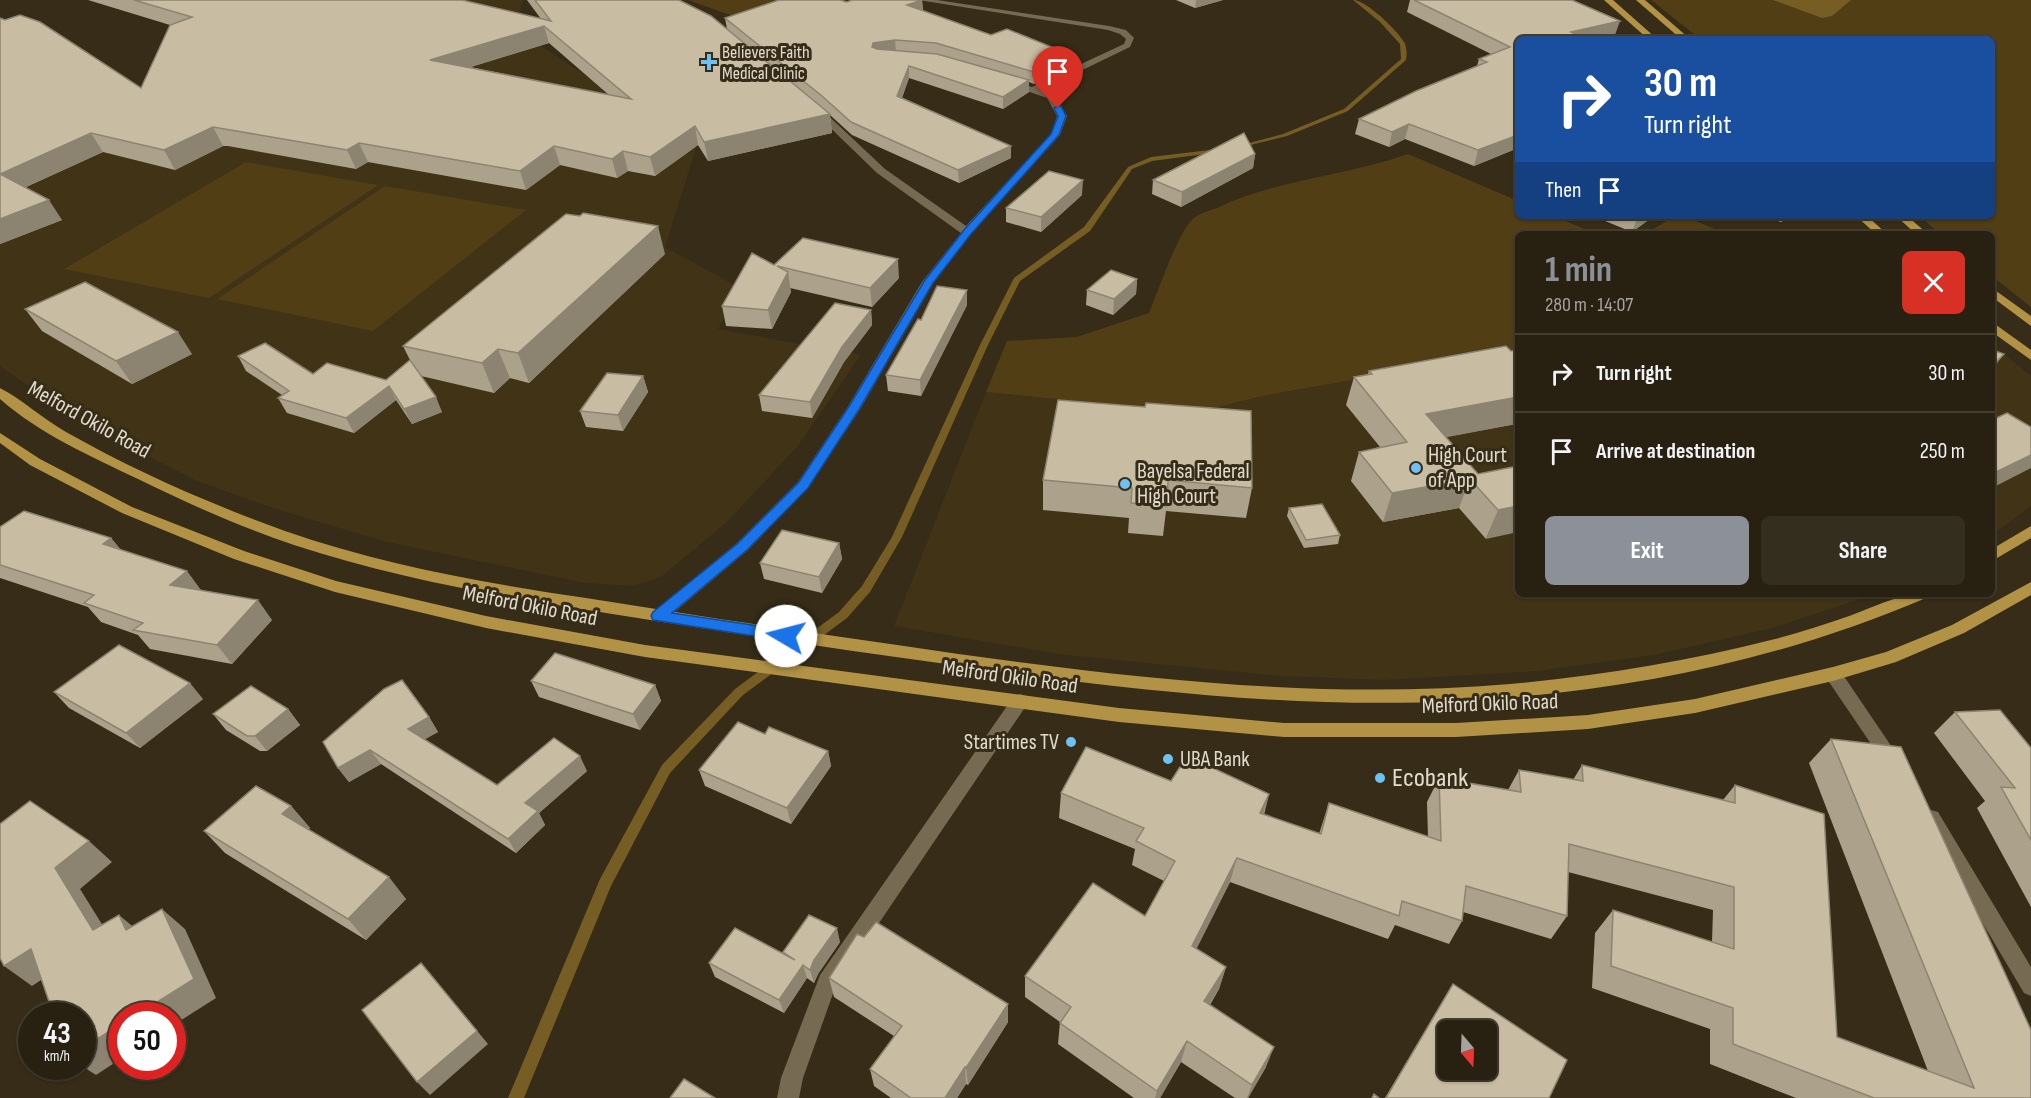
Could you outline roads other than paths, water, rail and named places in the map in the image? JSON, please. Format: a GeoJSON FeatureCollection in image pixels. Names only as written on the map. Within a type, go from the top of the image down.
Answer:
{"type":"FeatureCollection","features":[{"type":"Feature","properties":{"kind":"main road"},"geometry":{"type":"LineString","coordinates":[[1608,0],[1650,36]]}},
{"type":"Feature","properties":{"kind":"main road"},"geometry":{"type":"LineString","coordinates":[[1640,0],[1682,36]]}},
{"type":"Feature","properties":{"kind":"main road"},"geometry":{"type":"LineString","coordinates":[[1864,219],[1878,231]]}},
{"type":"Feature","properties":{"kind":"main road"},"geometry":{"type":"LineString","coordinates":[[1905,219],[1919,231]]}},
{"type":"Feature","properties":{"kind":"main road"},"geometry":{"type":"LineString","coordinates":[[1995,293],[2031,322]]}},
{"type":"Feature","properties":{"kind":"main road"},"geometry":{"type":"LineString","coordinates":[[1995,328],[2031,357]]}},
{"type":"Feature","properties":{"kind":"main road","name":"Melford Okilo Road"},"geometry":{"type":"LineString","coordinates":[[0,392],[30,414],[99,455],[234,516],[318,547],[459,584],[718,626],[1077,676],[1177,687],[1298,695],[1435,695],[1552,688],[1700,664],[1806,638],[1883,611],[1913,597]]}},
{"type":"Feature","properties":{"kind":"main road","name":"Melford Okilo Road"},"geometry":{"type":"LineString","coordinates":[[0,437],[35,462],[127,510],[238,555],[335,586],[486,622],[645,651],[888,684],[1119,715],[1284,730],[1456,730],[1588,722],[1695,706],[1833,674],[1890,657],[1958,629],[2031,588]]}},
{"type":"Feature","properties":{"kind":"main road"},"geometry":{"type":"LineString","coordinates":[[1995,554],[2031,531]]}},
{"type":"Feature","properties":{"kind":"street"},"geometry":{"type":"LineString","coordinates":[[922,0],[1109,28],[1123,32],[1130,38],[1126,45],[1035,89]]}},
{"type":"Feature","properties":{"kind":"street"},"geometry":{"type":"LineString","coordinates":[[658,616],[742,547],[803,485],[854,408],[928,282],[967,232],[1055,135],[1062,116],[1050,96],[1035,89],[995,78]]}},
{"type":"Feature","properties":{"kind":"street"},"geometry":{"type":"LineString","coordinates":[[811,105],[881,171],[967,232]]}},
{"type":"Feature","properties":{"kind":"street"},"geometry":{"type":"LineString","coordinates":[[1833,674],[1904,778]]}},
{"type":"Feature","properties":{"kind":"street"},"geometry":{"type":"LineString","coordinates":[[788,1098],[792,1078],[827,982],[1020,701]]}},
{"type":"Feature","properties":{"kind":"street"},"geometry":{"type":"LineString","coordinates":[[1923,807],[2031,986]]}},
{"type":"Feature","properties":{"kind":"waterway"},"geometry":{"type":"LineString","coordinates":[[1236,148],[1285,135],[1346,110],[1404,59],[1403,44],[1382,21],[1356,0]]}},
{"type":"Feature","properties":{"kind":"waterway"},"geometry":{"type":"LineString","coordinates":[[516,1098],[605,883],[666,769],[739,692],[843,615],[866,589],[897,537],[983,347],[1017,280],[1087,229],[1130,168],[1151,159],[1218,151]]}},
{"type":"Feature","properties":{"kind":"place","name":"Believers Faith Medical Clinic"},"geometry":{"type":"Point","coordinates":[709,62]}},
{"type":"Feature","properties":{"kind":"place","name":"High Court of App"},"geometry":{"type":"Point","coordinates":[1416,468]}},
{"type":"Feature","properties":{"kind":"place","name":"Bayelsa Federal High Court"},"geometry":{"type":"Point","coordinates":[1125,484]}},
{"type":"Feature","properties":{"kind":"place","name":"Startimes TV"},"geometry":{"type":"Point","coordinates":[1071,742]}},
{"type":"Feature","properties":{"kind":"place","name":"UBA Bank"},"geometry":{"type":"Point","coordinates":[1168,759]}},
{"type":"Feature","properties":{"kind":"place","name":"Ecobank"},"geometry":{"type":"Point","coordinates":[1380,778]}}]}
